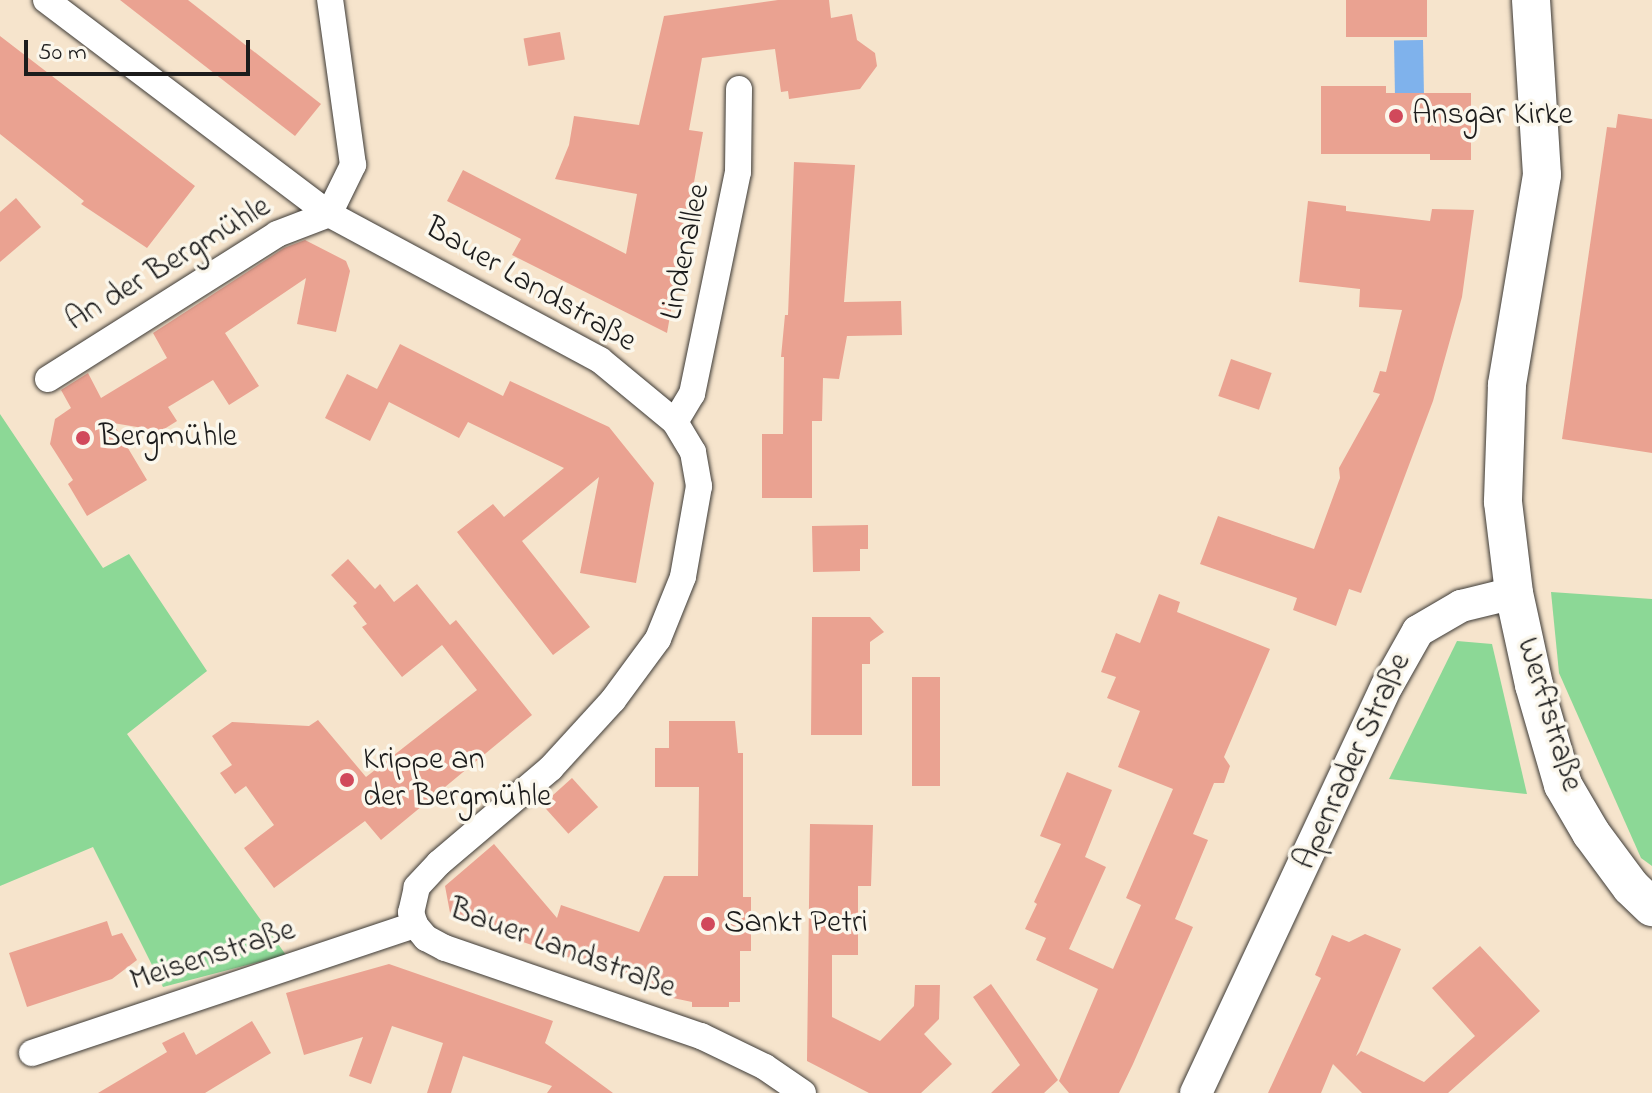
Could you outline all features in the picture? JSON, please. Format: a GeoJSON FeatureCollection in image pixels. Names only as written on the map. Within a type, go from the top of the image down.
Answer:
{"type":"FeatureCollection","features":[{"type":"Feature","properties":{"kind":"main road"},"geometry":{"type":"LineString","coordinates":[[1514,593],[1503,502],[1507,385],[1542,175],[1531,0]]}},
{"type":"Feature","properties":{"kind":"main road","name":"Werftstraße"},"geometry":{"type":"LineString","coordinates":[[1514,593],[1534,685],[1563,785],[1591,833],[1631,887],[1652,907]]}},
{"type":"Feature","properties":{"kind":"street","name":"Bauer Landstraße"},"geometry":{"type":"LineString","coordinates":[[46,0],[329,214],[600,360],[675,422],[693,452],[699,486],[683,577],[658,639],[613,700],[551,768],[439,863],[417,887],[411,912],[415,925],[426,938],[445,948],[701,1036],[765,1067],[803,1093]]}},
{"type":"Feature","properties":{"kind":"street"},"geometry":{"type":"LineString","coordinates":[[329,214],[353,165],[330,0]]}},
{"type":"Feature","properties":{"kind":"street","name":"Lindenallee"},"geometry":{"type":"LineString","coordinates":[[675,422],[692,394],[738,172],[739,89]]}},
{"type":"Feature","properties":{"kind":"street","name":"An der Bergmühle"},"geometry":{"type":"LineString","coordinates":[[48,379],[277,234],[329,214]]}},
{"type":"Feature","properties":{"kind":"street","name":"Apenrader Straße"},"geometry":{"type":"LineString","coordinates":[[1196,1093],[1392,677],[1418,631],[1461,606],[1514,593]]}},
{"type":"Feature","properties":{"kind":"street","name":"Meisenstraße"},"geometry":{"type":"LineString","coordinates":[[32,1053],[415,925]]}},
{"type":"Feature","properties":{"kind":"green space"},"geometry":{"type":"Polygon","coordinates":[[[0,414],[103,568],[129,554],[207,671],[127,734],[286,955],[163,987],[93,847],[0,886],[0,414]]]}},
{"type":"Feature","properties":{"kind":"green space"},"geometry":{"type":"Polygon","coordinates":[[[1551,592],[1652,599],[1652,866],[1641,858],[1559,673],[1551,592]]]}},
{"type":"Feature","properties":{"kind":"green space"},"geometry":{"type":"Polygon","coordinates":[[[1457,641],[1492,644],[1527,794],[1389,779],[1457,641]]]}},
{"type":"Feature","properties":{"kind":"water"},"geometry":{"type":"Polygon","coordinates":[[[1423,40],[1424,100],[1395,100],[1394,41],[1423,40]]]}},
{"type":"Feature","properties":{"kind":"building"},"geometry":{"type":"Polygon","coordinates":[[[120,0],[188,0],[321,104],[295,136],[120,0]]]}},
{"type":"Feature","properties":{"kind":"building"},"geometry":{"type":"Polygon","coordinates":[[[778,0],[829,0],[831,18],[852,14],[857,40],[875,53],[877,66],[860,89],[789,99],[788,91],[781,92],[775,49],[702,58],[689,130],[703,132],[667,333],[512,255],[521,239],[447,201],[463,170],[626,254],[637,194],[555,179],[569,145],[574,116],[639,125],[664,16],[778,0]]]}},
{"type":"Feature","properties":{"kind":"building"},"geometry":{"type":"Polygon","coordinates":[[[1346,0],[1427,0],[1427,37],[1346,37],[1346,0]]]}},
{"type":"Feature","properties":{"kind":"building"},"geometry":{"type":"Polygon","coordinates":[[[560,32],[565,60],[528,66],[524,38],[560,32]]]}},
{"type":"Feature","properties":{"kind":"building"},"geometry":{"type":"Polygon","coordinates":[[[0,36],[195,186],[147,248],[81,204],[84,201],[0,134],[0,36]]]}},
{"type":"Feature","properties":{"kind":"building","name":"Ansgar Kirke"},"geometry":{"type":"Polygon","coordinates":[[[1321,86],[1386,86],[1386,93],[1471,93],[1471,160],[1430,160],[1430,154],[1321,154],[1321,86]]]}},
{"type":"Feature","properties":{"kind":"building"},"geometry":{"type":"Polygon","coordinates":[[[1618,114],[1652,119],[1652,453],[1562,439],[1607,127],[1616,128],[1618,114]]]}},
{"type":"Feature","properties":{"kind":"building"},"geometry":{"type":"Polygon","coordinates":[[[794,162],[855,165],[844,302],[901,301],[902,335],[847,336],[839,379],[823,378],[822,421],[812,421],[812,498],[762,498],[762,434],[783,434],[784,357],[781,357],[785,315],[788,315],[794,162]]]}},
{"type":"Feature","properties":{"kind":"building"},"geometry":{"type":"Polygon","coordinates":[[[16,198],[41,227],[0,262],[0,212],[16,198]]]}},
{"type":"Feature","properties":{"kind":"building"},"geometry":{"type":"Polygon","coordinates":[[[1308,201],[1346,206],[1346,211],[1430,221],[1432,209],[1474,210],[1462,297],[1433,401],[1361,593],[1349,589],[1336,626],[1293,610],[1297,598],[1200,564],[1218,516],[1314,549],[1340,478],[1339,468],[1380,394],[1373,392],[1380,371],[1386,372],[1402,310],[1359,307],[1360,289],[1299,282],[1308,201]]]}},
{"type":"Feature","properties":{"kind":"building"},"geometry":{"type":"Polygon","coordinates":[[[305,240],[346,261],[350,271],[336,332],[297,324],[306,278],[225,333],[259,386],[229,405],[213,380],[168,407],[177,421],[161,431],[113,423],[147,480],[87,516],[68,484],[73,480],[50,444],[55,419],[71,408],[61,390],[88,373],[101,398],[167,358],[153,333],[284,248],[305,240]]]}},
{"type":"Feature","properties":{"kind":"building"},"geometry":{"type":"Polygon","coordinates":[[[400,344],[503,396],[510,381],[609,427],[654,483],[636,583],[580,573],[599,477],[522,541],[590,627],[553,655],[457,532],[493,504],[504,517],[564,468],[468,422],[459,438],[389,402],[370,441],[325,418],[347,374],[377,389],[400,344]]]}},
{"type":"Feature","properties":{"kind":"building"},"geometry":{"type":"Polygon","coordinates":[[[1231,359],[1272,373],[1259,410],[1218,396],[1231,359]]]}},
{"type":"Feature","properties":{"kind":"building"},"geometry":{"type":"Polygon","coordinates":[[[868,525],[868,549],[860,549],[860,571],[813,572],[812,526],[868,525]]]}},
{"type":"Feature","properties":{"kind":"building"},"geometry":{"type":"Polygon","coordinates":[[[348,559],[375,589],[380,584],[394,602],[417,584],[450,625],[456,620],[532,715],[381,840],[365,821],[274,888],[244,848],[274,825],[246,786],[235,794],[220,773],[232,765],[212,736],[232,722],[309,726],[318,720],[366,777],[477,690],[442,645],[402,677],[362,627],[367,624],[353,606],[357,603],[331,575],[348,559]]]}},
{"type":"Feature","properties":{"kind":"building"},"geometry":{"type":"Polygon","coordinates":[[[1159,594],[1180,602],[1177,612],[1270,649],[1224,757],[1230,766],[1224,783],[1214,783],[1193,834],[1208,840],[1175,919],[1193,927],[1133,1064],[1119,1093],[1069,1093],[1059,1081],[1098,989],[1036,960],[1046,938],[1025,929],[1061,844],[1040,836],[1067,772],[1112,790],[1085,857],[1106,867],[1069,949],[1113,969],[1141,905],[1126,898],[1173,789],[1118,767],[1140,711],[1107,698],[1116,677],[1101,672],[1116,633],[1140,643],[1159,594]]]}},
{"type":"Feature","properties":{"kind":"building"},"geometry":{"type":"Polygon","coordinates":[[[812,617],[870,617],[884,632],[870,642],[870,664],[862,664],[862,735],[811,735],[812,617]]]}},
{"type":"Feature","properties":{"kind":"building"},"geometry":{"type":"Polygon","coordinates":[[[912,677],[940,677],[940,786],[912,786],[912,677]]]}},
{"type":"Feature","properties":{"kind":"building"},"geometry":{"type":"Polygon","coordinates":[[[669,721],[735,721],[738,753],[743,753],[743,897],[751,897],[751,951],[740,951],[740,1002],[729,1002],[729,1007],[692,1007],[692,1002],[673,998],[645,983],[451,918],[445,886],[494,844],[557,918],[561,905],[639,932],[664,876],[698,876],[699,787],[655,787],[655,748],[669,748],[669,721]]]}},
{"type":"Feature","properties":{"kind":"building"},"geometry":{"type":"Polygon","coordinates":[[[572,778],[598,807],[568,834],[542,805],[572,778]]]}},
{"type":"Feature","properties":{"kind":"building"},"geometry":{"type":"Polygon","coordinates":[[[810,824],[873,825],[871,886],[858,886],[858,955],[832,955],[832,1017],[880,1041],[914,1006],[915,985],[940,985],[939,1019],[924,1034],[952,1064],[921,1093],[869,1093],[807,1061],[810,824]]]}},
{"type":"Feature","properties":{"kind":"building"},"geometry":{"type":"Polygon","coordinates":[[[107,921],[112,936],[122,933],[137,960],[112,979],[27,1007],[9,953],[107,921]]]}},
{"type":"Feature","properties":{"kind":"building"},"geometry":{"type":"Polygon","coordinates":[[[1365,934],[1401,949],[1356,1056],[1361,1051],[1424,1082],[1475,1036],[1432,988],[1480,946],[1540,1011],[1448,1093],[1362,1093],[1333,1064],[1321,1093],[1268,1093],[1321,978],[1315,975],[1332,935],[1349,942],[1365,934]]]}},
{"type":"Feature","properties":{"kind":"building"},"geometry":{"type":"Polygon","coordinates":[[[389,964],[553,1021],[545,1043],[613,1093],[547,1093],[552,1086],[463,1056],[451,1093],[427,1093],[443,1043],[392,1026],[371,1084],[349,1076],[363,1037],[304,1055],[286,993],[389,964]]]}},
{"type":"Feature","properties":{"kind":"building"},"geometry":{"type":"Polygon","coordinates":[[[991,984],[1058,1080],[1044,1093],[991,1093],[1020,1065],[973,997],[991,984]]]}},
{"type":"Feature","properties":{"kind":"building"},"geometry":{"type":"Polygon","coordinates":[[[252,1021],[271,1053],[205,1093],[98,1093],[167,1052],[162,1043],[184,1032],[196,1055],[252,1021]]]}},
{"type":"Feature","properties":{"kind":"place","name":"Ansgar Kirke"},"geometry":{"type":"Point","coordinates":[1396,116]}},
{"type":"Feature","properties":{"kind":"place","name":"Bergmühle"},"geometry":{"type":"Point","coordinates":[83,438]}},
{"type":"Feature","properties":{"kind":"place","name":"Krippe an der Bergmühle"},"geometry":{"type":"Point","coordinates":[347,780]}},
{"type":"Feature","properties":{"kind":"place","name":"Sankt Petri"},"geometry":{"type":"Point","coordinates":[708,924]}}]}
